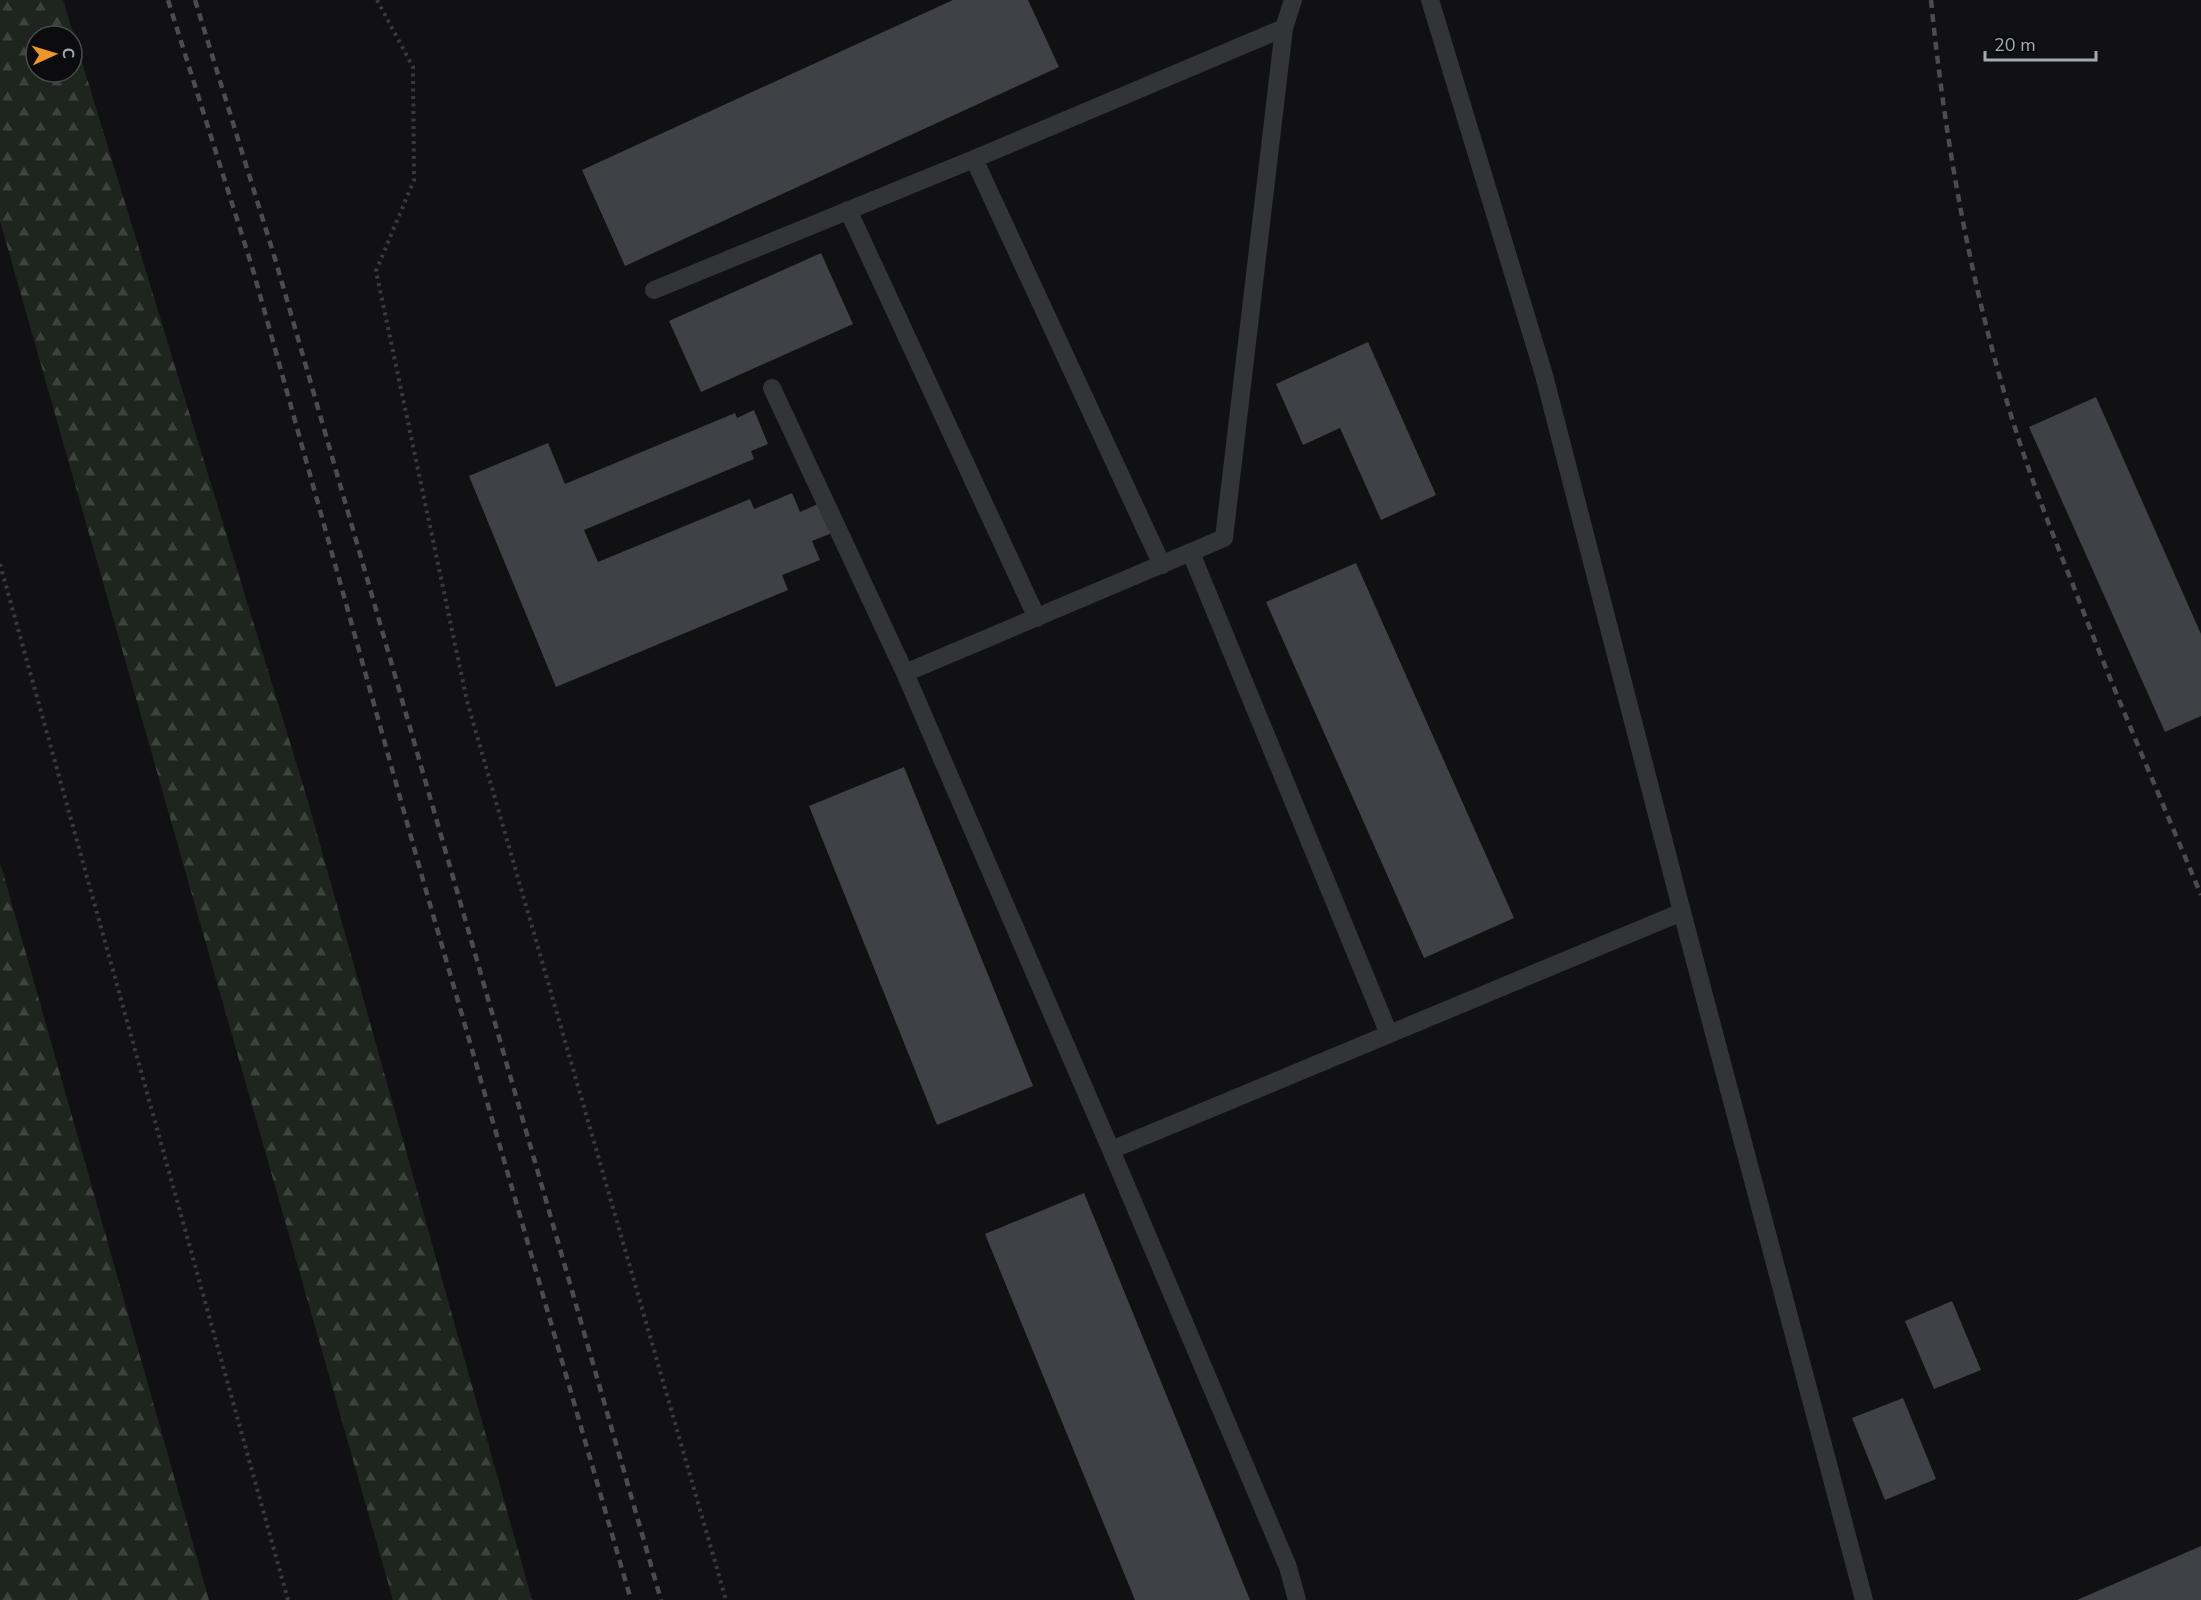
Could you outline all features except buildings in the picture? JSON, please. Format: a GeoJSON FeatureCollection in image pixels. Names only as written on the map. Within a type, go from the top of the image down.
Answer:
{"type":"FeatureCollection","features":[{"type":"Feature","properties":{"kind":"lane"},"geometry":{"type":"LineString","coordinates":[[905,673],[1224,538],[1284,28],[1293,0]]}},
{"type":"Feature","properties":{"kind":"lane"},"geometry":{"type":"LineString","coordinates":[[1430,0],[1544,375],[1682,912],[1864,1600]]}},
{"type":"Feature","properties":{"kind":"lane"},"geometry":{"type":"LineString","coordinates":[[654,290],[974,159],[1284,28]]}},
{"type":"Feature","properties":{"kind":"lane"},"geometry":{"type":"LineString","coordinates":[[974,159],[1162,565]]}},
{"type":"Feature","properties":{"kind":"lane"},"geometry":{"type":"LineString","coordinates":[[848,210],[1037,618]]}},
{"type":"Feature","properties":{"kind":"lane"},"geometry":{"type":"LineString","coordinates":[[772,388],[905,673],[1288,1566],[1297,1600]]}},
{"type":"Feature","properties":{"kind":"lane"},"geometry":{"type":"LineString","coordinates":[[1191,553],[1389,1034]]}},
{"type":"Feature","properties":{"kind":"lane"},"geometry":{"type":"LineString","coordinates":[[1111,1150],[1682,912]]}},
{"type":"Feature","properties":{"kind":"path"},"geometry":{"type":"LineString","coordinates":[[377,0],[413,67],[414,180],[376,271],[467,701],[726,1600]]}},
{"type":"Feature","properties":{"kind":"path"},"geometry":{"type":"LineString","coordinates":[[0,564],[288,1600]]}},
{"type":"Feature","properties":{"kind":"green space"},"geometry":{"type":"Polygon","coordinates":[[[0,0],[63,0],[70,24],[24,24],[24,84],[84,84],[84,69],[307,798],[532,1600],[393,1600],[0,221],[0,0]]]}},
{"type":"Feature","properties":{"kind":"green space"},"geometry":{"type":"Polygon","coordinates":[[[0,864],[2,869],[209,1600],[0,1600],[0,864]]]}},
{"type":"Feature","properties":{"kind":"railway"},"geometry":{"type":"LineString","coordinates":[[168,0],[253,270],[423,880],[631,1600]]}},
{"type":"Feature","properties":{"kind":"railway"},"geometry":{"type":"LineString","coordinates":[[195,0],[276,262],[661,1600]]}},
{"type":"Feature","properties":{"kind":"railway"},"geometry":{"type":"LineString","coordinates":[[1931,0],[1943,104],[1960,208],[1982,310],[2010,412],[2024,456],[2088,624],[2201,895]]}}]}
